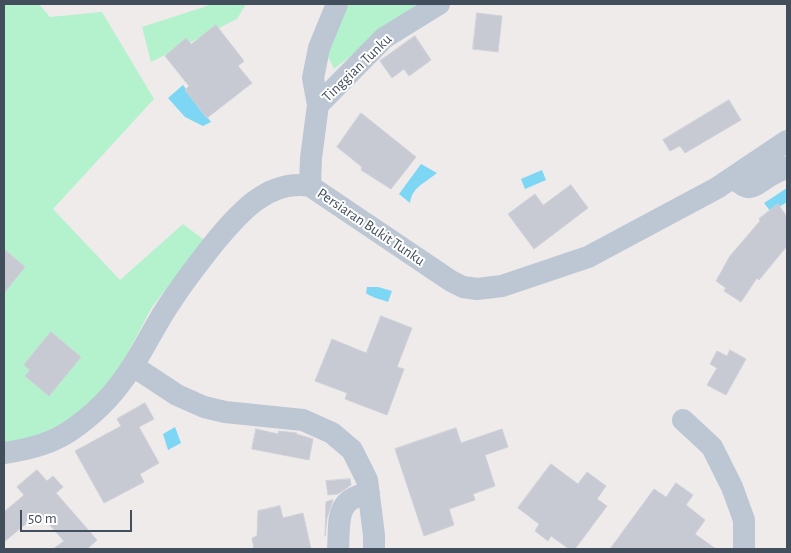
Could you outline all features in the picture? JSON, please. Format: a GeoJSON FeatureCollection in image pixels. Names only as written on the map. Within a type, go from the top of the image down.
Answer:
{"type":"FeatureCollection","features":[{"type":"Feature","properties":{"kind":"street"},"geometry":{"type":"LineString","coordinates":[[318,105],[313,78],[319,48],[337,4]]}},
{"type":"Feature","properties":{"kind":"street","name":"Tinggian Tunku"},"geometry":{"type":"LineString","coordinates":[[310,186],[311,158],[318,105],[384,38],[439,4]]}},
{"type":"Feature","properties":{"kind":"street","name":"Persiaran Bukit Tunku"},"geometry":{"type":"LineString","coordinates":[[4,453],[39,446],[58,439],[78,425],[108,397],[133,366],[171,300],[200,261],[241,212],[254,200],[270,192],[288,185],[310,186],[451,282],[463,287],[477,289],[502,286],[588,257],[717,188],[787,141]]}},
{"type":"Feature","properties":{"kind":"street"},"geometry":{"type":"LineString","coordinates":[[733,178],[743,186],[757,186],[764,179],[787,167]]}},
{"type":"Feature","properties":{"kind":"street"},"geometry":{"type":"LineString","coordinates":[[133,366],[177,395],[204,407],[225,412],[304,420],[332,433],[352,450],[361,464],[367,480],[378,544]]}},
{"type":"Feature","properties":{"kind":"street"},"geometry":{"type":"LineString","coordinates":[[683,420],[712,447],[732,487],[744,520],[744,549]]}},
{"type":"Feature","properties":{"kind":"street"},"geometry":{"type":"LineString","coordinates":[[338,549],[341,508],[350,499],[369,492]]}},
{"type":"Feature","properties":{"kind":"green space"},"geometry":{"type":"Polygon","coordinates":[[[4,4],[39,4],[50,17],[102,12],[154,99],[53,209],[120,280],[183,224],[204,240],[152,307],[117,373],[78,415],[26,442],[4,445],[4,4]]]}},
{"type":"Feature","properties":{"kind":"green space"},"geometry":{"type":"Polygon","coordinates":[[[213,4],[246,4],[237,19],[151,62],[142,27],[213,4]]]}},
{"type":"Feature","properties":{"kind":"green space"},"geometry":{"type":"Polygon","coordinates":[[[344,4],[417,4],[334,69],[323,46],[344,4]]]}},
{"type":"Feature","properties":{"kind":"water"},"geometry":{"type":"Polygon","coordinates":[[[183,85],[211,122],[203,126],[185,117],[168,98],[183,85]]]}},
{"type":"Feature","properties":{"kind":"water"},"geometry":{"type":"Polygon","coordinates":[[[421,164],[437,173],[416,189],[410,203],[399,194],[421,164]]]}},
{"type":"Feature","properties":{"kind":"water"},"geometry":{"type":"Polygon","coordinates":[[[542,170],[546,180],[525,189],[521,179],[542,170]]]}},
{"type":"Feature","properties":{"kind":"water"},"geometry":{"type":"Polygon","coordinates":[[[787,188],[787,202],[771,212],[764,203],[787,188]]]}},
{"type":"Feature","properties":{"kind":"water"},"geometry":{"type":"Polygon","coordinates":[[[367,287],[378,287],[392,291],[388,302],[366,293],[367,287]]]}},
{"type":"Feature","properties":{"kind":"water"},"geometry":{"type":"Polygon","coordinates":[[[175,427],[181,443],[168,450],[163,434],[175,427]]]}},
{"type":"Feature","properties":{"kind":"building"},"geometry":{"type":"Polygon","coordinates":[[[477,13],[502,16],[498,52],[473,49],[477,13]]]}},
{"type":"Feature","properties":{"kind":"building"},"geometry":{"type":"Polygon","coordinates":[[[216,25],[244,61],[238,66],[252,83],[207,118],[185,90],[189,86],[165,56],[186,38],[191,44],[216,25]]]}},
{"type":"Feature","properties":{"kind":"building"},"geometry":{"type":"Polygon","coordinates":[[[415,36],[431,60],[409,76],[404,69],[392,78],[380,61],[415,36]]]}},
{"type":"Feature","properties":{"kind":"building"},"geometry":{"type":"Polygon","coordinates":[[[729,100],[741,120],[685,153],[680,146],[670,151],[663,140],[729,100]]]}},
{"type":"Feature","properties":{"kind":"building"},"geometry":{"type":"Polygon","coordinates":[[[361,113],[416,157],[391,189],[361,170],[362,167],[337,147],[361,113]]]}},
{"type":"Feature","properties":{"kind":"building"},"geometry":{"type":"Polygon","coordinates":[[[571,185],[588,208],[534,249],[508,214],[535,194],[543,205],[571,185]]]}},
{"type":"Feature","properties":{"kind":"building"},"geometry":{"type":"Polygon","coordinates":[[[778,204],[787,217],[787,246],[759,280],[757,278],[741,302],[724,291],[726,288],[716,281],[730,256],[760,221],[759,219],[778,204]]]}},
{"type":"Feature","properties":{"kind":"building"},"geometry":{"type":"Polygon","coordinates":[[[4,249],[25,267],[4,293],[4,249]]]}},
{"type":"Feature","properties":{"kind":"building"},"geometry":{"type":"Polygon","coordinates":[[[381,316],[412,328],[397,367],[404,369],[387,415],[345,399],[347,393],[315,381],[332,339],[366,353],[381,316]]]}},
{"type":"Feature","properties":{"kind":"building"},"geometry":{"type":"Polygon","coordinates":[[[51,332],[81,357],[49,396],[25,376],[30,370],[24,365],[51,332]]]}},
{"type":"Feature","properties":{"kind":"building"},"geometry":{"type":"Polygon","coordinates":[[[730,350],[746,359],[726,395],[707,385],[717,368],[710,364],[717,351],[727,356],[730,350]]]}},
{"type":"Feature","properties":{"kind":"building"},"geometry":{"type":"Polygon","coordinates":[[[145,403],[154,419],[139,427],[159,463],[140,474],[144,482],[104,503],[75,451],[121,426],[117,419],[145,403]]]}},
{"type":"Feature","properties":{"kind":"building"},"geometry":{"type":"Polygon","coordinates":[[[456,428],[461,443],[502,429],[508,447],[485,455],[495,486],[473,494],[475,500],[449,509],[454,525],[424,536],[395,449],[456,428]]]}},
{"type":"Feature","properties":{"kind":"building"},"geometry":{"type":"Polygon","coordinates":[[[256,429],[278,434],[279,431],[297,433],[313,439],[309,460],[252,449],[256,429]]]}},
{"type":"Feature","properties":{"kind":"building"},"geometry":{"type":"Polygon","coordinates":[[[551,464],[578,484],[587,472],[606,486],[597,499],[607,506],[575,549],[569,549],[551,536],[548,541],[535,531],[539,524],[518,508],[551,464]]]}},
{"type":"Feature","properties":{"kind":"building"},"geometry":{"type":"Polygon","coordinates":[[[37,470],[47,481],[53,476],[63,487],[56,493],[97,540],[87,549],[53,549],[64,541],[39,513],[4,542],[4,512],[24,495],[17,487],[37,470]]]}},
{"type":"Feature","properties":{"kind":"building"},"geometry":{"type":"Polygon","coordinates":[[[350,479],[351,485],[338,494],[328,495],[326,481],[350,479]]]}},
{"type":"Feature","properties":{"kind":"building"},"geometry":{"type":"Polygon","coordinates":[[[676,483],[693,495],[686,505],[705,520],[695,534],[716,549],[610,549],[654,489],[666,497],[676,483]]]}},
{"type":"Feature","properties":{"kind":"building"},"geometry":{"type":"Polygon","coordinates":[[[333,500],[327,518],[325,536],[326,502],[333,500]]]}},
{"type":"Feature","properties":{"kind":"building"},"geometry":{"type":"Polygon","coordinates":[[[280,506],[283,518],[303,513],[311,549],[254,549],[252,538],[257,536],[258,511],[280,506]]]}}]}
